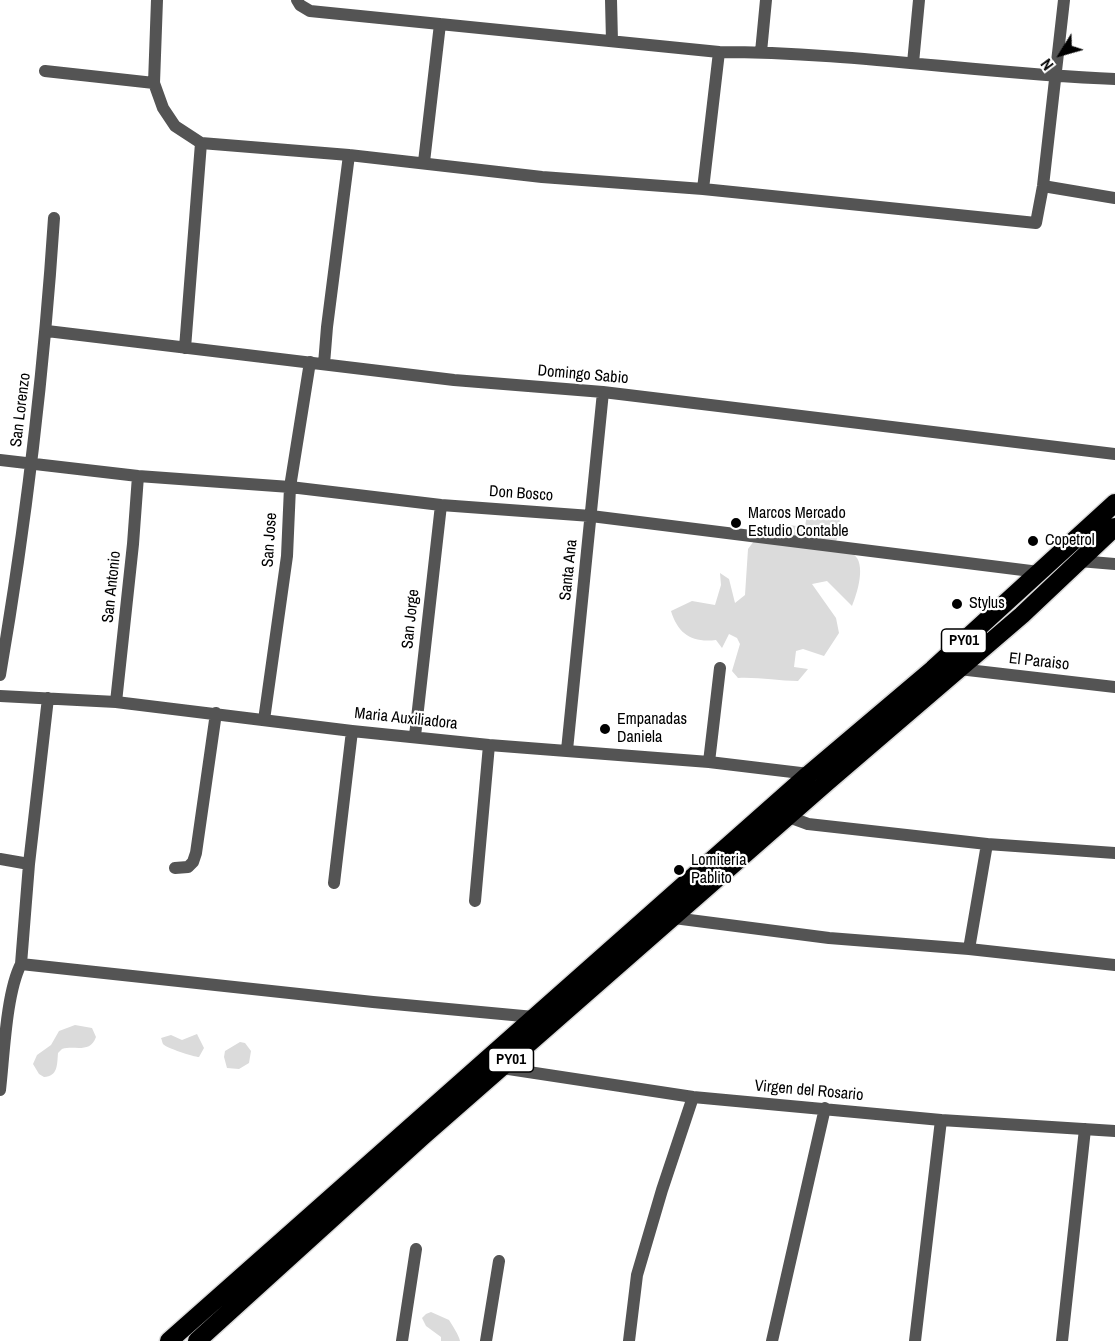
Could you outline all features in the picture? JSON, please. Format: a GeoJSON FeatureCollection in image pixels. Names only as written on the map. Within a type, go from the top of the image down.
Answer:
{"type":"FeatureCollection","features":[{"type":"Feature","properties":{"kind":"highway","name":"PY01"},"geometry":{"type":"LineString","coordinates":[[175,1335],[808,774],[933,669],[1115,503]]}},
{"type":"Feature","properties":{"kind":"highway","name":"PY01"},"geometry":{"type":"LineString","coordinates":[[198,1340],[423,1136],[674,918],[825,783],[1022,615],[1115,527]]}},
{"type":"Feature","properties":{"kind":"highway"},"geometry":{"type":"LineString","coordinates":[[175,1335],[198,1340]]}},
{"type":"Feature","properties":{"kind":"street"},"geometry":{"type":"LineString","coordinates":[[157,0],[154,83],[163,108],[175,126],[201,143],[424,162],[542,177],[703,189],[1036,223],[1043,186],[1064,0]]}},
{"type":"Feature","properties":{"kind":"street"},"geometry":{"type":"LineString","coordinates":[[297,0],[300,5],[310,11],[719,52],[761,52],[913,63],[1055,77],[1115,79]]}},
{"type":"Feature","properties":{"kind":"street"},"geometry":{"type":"LineString","coordinates":[[611,0],[612,41]]}},
{"type":"Feature","properties":{"kind":"street"},"geometry":{"type":"LineString","coordinates":[[761,52],[766,0]]}},
{"type":"Feature","properties":{"kind":"street"},"geometry":{"type":"LineString","coordinates":[[913,63],[920,0]]}},
{"type":"Feature","properties":{"kind":"street"},"geometry":{"type":"LineString","coordinates":[[424,162],[440,24]]}},
{"type":"Feature","properties":{"kind":"street"},"geometry":{"type":"LineString","coordinates":[[703,189],[719,52]]}},
{"type":"Feature","properties":{"kind":"street"},"geometry":{"type":"LineString","coordinates":[[45,71],[154,83]]}},
{"type":"Feature","properties":{"kind":"street"},"geometry":{"type":"LineString","coordinates":[[185,348],[201,143]]}},
{"type":"Feature","properties":{"kind":"street"},"geometry":{"type":"LineString","coordinates":[[324,364],[350,155]]}},
{"type":"Feature","properties":{"kind":"street"},"geometry":{"type":"LineString","coordinates":[[1043,186],[1115,198]]}},
{"type":"Feature","properties":{"kind":"street","name":"San Lorenzo"},"geometry":{"type":"LineString","coordinates":[[0,675],[17,572],[47,331],[54,218]]}},
{"type":"Feature","properties":{"kind":"street","name":"Domingo Sabio"},"geometry":{"type":"LineString","coordinates":[[47,331],[454,380],[603,392],[1115,454]]}},
{"type":"Feature","properties":{"kind":"street","name":"San Jose"},"geometry":{"type":"LineString","coordinates":[[264,720],[287,556],[290,487],[310,362]]}},
{"type":"Feature","properties":{"kind":"street","name":"Santa Ana"},"geometry":{"type":"LineString","coordinates":[[567,750],[603,392]]}},
{"type":"Feature","properties":{"kind":"street","name":"Don Bosco"},"geometry":{"type":"LineString","coordinates":[[0,460],[138,476],[290,487],[441,505],[591,516],[1040,572]]}},
{"type":"Feature","properties":{"kind":"street","name":"San Antonio"},"geometry":{"type":"LineString","coordinates":[[116,702],[138,476]]}},
{"type":"Feature","properties":{"kind":"street","name":"San Jorge"},"geometry":{"type":"LineString","coordinates":[[415,736],[441,505]]}},
{"type":"Feature","properties":{"kind":"street"},"geometry":{"type":"LineString","coordinates":[[1079,561],[1115,564]]}},
{"type":"Feature","properties":{"kind":"street"},"geometry":{"type":"LineString","coordinates":[[709,762],[720,668]]}},
{"type":"Feature","properties":{"kind":"street","name":"El Paraiso"},"geometry":{"type":"LineString","coordinates":[[958,669],[1115,687]]}},
{"type":"Feature","properties":{"kind":"street","name":"Maria Auxiliadora"},"geometry":{"type":"LineString","coordinates":[[0,696],[116,702],[216,712],[352,731],[489,745],[709,762],[808,774]]}},
{"type":"Feature","properties":{"kind":"street"},"geometry":{"type":"LineString","coordinates":[[0,1090],[5,1002],[21,964],[29,864],[48,698]]}},
{"type":"Feature","properties":{"kind":"street"},"geometry":{"type":"LineString","coordinates":[[175,868],[188,867],[193,862],[196,853],[216,712]]}},
{"type":"Feature","properties":{"kind":"street"},"geometry":{"type":"LineString","coordinates":[[334,883],[352,731]]}},
{"type":"Feature","properties":{"kind":"street"},"geometry":{"type":"LineString","coordinates":[[475,901],[489,745]]}},
{"type":"Feature","properties":{"kind":"street"},"geometry":{"type":"LineString","coordinates":[[808,774],[825,783]]}},
{"type":"Feature","properties":{"kind":"street"},"geometry":{"type":"LineString","coordinates":[[774,804],[789,817],[808,824],[987,844],[1115,853]]}},
{"type":"Feature","properties":{"kind":"street"},"geometry":{"type":"LineString","coordinates":[[969,949],[987,844]]}},
{"type":"Feature","properties":{"kind":"street"},"geometry":{"type":"LineString","coordinates":[[0,859],[29,864]]}},
{"type":"Feature","properties":{"kind":"street"},"geometry":{"type":"LineString","coordinates":[[674,918],[829,938],[969,949],[1115,965]]}},
{"type":"Feature","properties":{"kind":"street"},"geometry":{"type":"LineString","coordinates":[[21,964],[534,1017]]}},
{"type":"Feature","properties":{"kind":"street","name":"Virgen del Rosario"},"geometry":{"type":"LineString","coordinates":[[502,1068],[693,1097],[941,1119],[1115,1131]]}},
{"type":"Feature","properties":{"kind":"street"},"geometry":{"type":"LineString","coordinates":[[629,1341],[637,1275],[693,1097]]}},
{"type":"Feature","properties":{"kind":"street"},"geometry":{"type":"LineString","coordinates":[[772,1341],[825,1108]]}},
{"type":"Feature","properties":{"kind":"street"},"geometry":{"type":"LineString","coordinates":[[915,1341],[941,1119]]}},
{"type":"Feature","properties":{"kind":"street"},"geometry":{"type":"LineString","coordinates":[[1062,1341],[1085,1129]]}},
{"type":"Feature","properties":{"kind":"street"},"geometry":{"type":"LineString","coordinates":[[402,1341],[416,1249]]}},
{"type":"Feature","properties":{"kind":"street"},"geometry":{"type":"LineString","coordinates":[[486,1341],[499,1261]]}},
{"type":"Feature","properties":{"kind":"shaded area"},"geometry":{"type":"Polygon","coordinates":[[[811,507],[838,517],[842,525],[834,547],[849,552],[857,558],[860,579],[852,606],[827,581],[812,584],[836,618],[839,633],[824,656],[803,649],[796,651],[794,667],[808,669],[798,681],[738,678],[732,671],[740,644],[737,638],[729,634],[722,648],[716,640],[693,638],[682,631],[671,611],[692,601],[715,605],[721,585],[720,573],[729,579],[735,603],[745,595],[748,549],[754,541],[788,535],[780,524],[805,527],[807,514],[811,507]]]}},
{"type":"Feature","properties":{"kind":"shaded area"},"geometry":{"type":"Polygon","coordinates":[[[75,1025],[92,1028],[96,1037],[93,1042],[82,1048],[62,1049],[58,1053],[57,1066],[52,1075],[44,1077],[39,1074],[33,1064],[37,1055],[51,1045],[59,1031],[75,1025]]]}},
{"type":"Feature","properties":{"kind":"shaded area"},"geometry":{"type":"Polygon","coordinates":[[[197,1034],[204,1048],[199,1057],[169,1048],[163,1044],[161,1038],[171,1035],[182,1040],[197,1034]]]}},
{"type":"Feature","properties":{"kind":"shaded area"},"geometry":{"type":"Polygon","coordinates":[[[240,1042],[245,1043],[251,1051],[249,1063],[239,1069],[227,1068],[225,1051],[240,1042]]]}},
{"type":"Feature","properties":{"kind":"shaded area"},"geometry":{"type":"Polygon","coordinates":[[[431,1312],[449,1320],[460,1341],[441,1341],[441,1337],[426,1326],[422,1318],[431,1312]]]}},
{"type":"Feature","properties":{"kind":"place","name":"Marcos Mercado Estudio Contable"},"geometry":{"type":"Point","coordinates":[736,523]}},
{"type":"Feature","properties":{"kind":"place","name":"Copetrol"},"geometry":{"type":"Point","coordinates":[1033,541]}},
{"type":"Feature","properties":{"kind":"place","name":"Stylus"},"geometry":{"type":"Point","coordinates":[957,604]}},
{"type":"Feature","properties":{"kind":"place","name":"Empanadas Daniela"},"geometry":{"type":"Point","coordinates":[605,729]}},
{"type":"Feature","properties":{"kind":"place","name":"Lomiteria Pablito"},"geometry":{"type":"Point","coordinates":[679,870]}}]}
